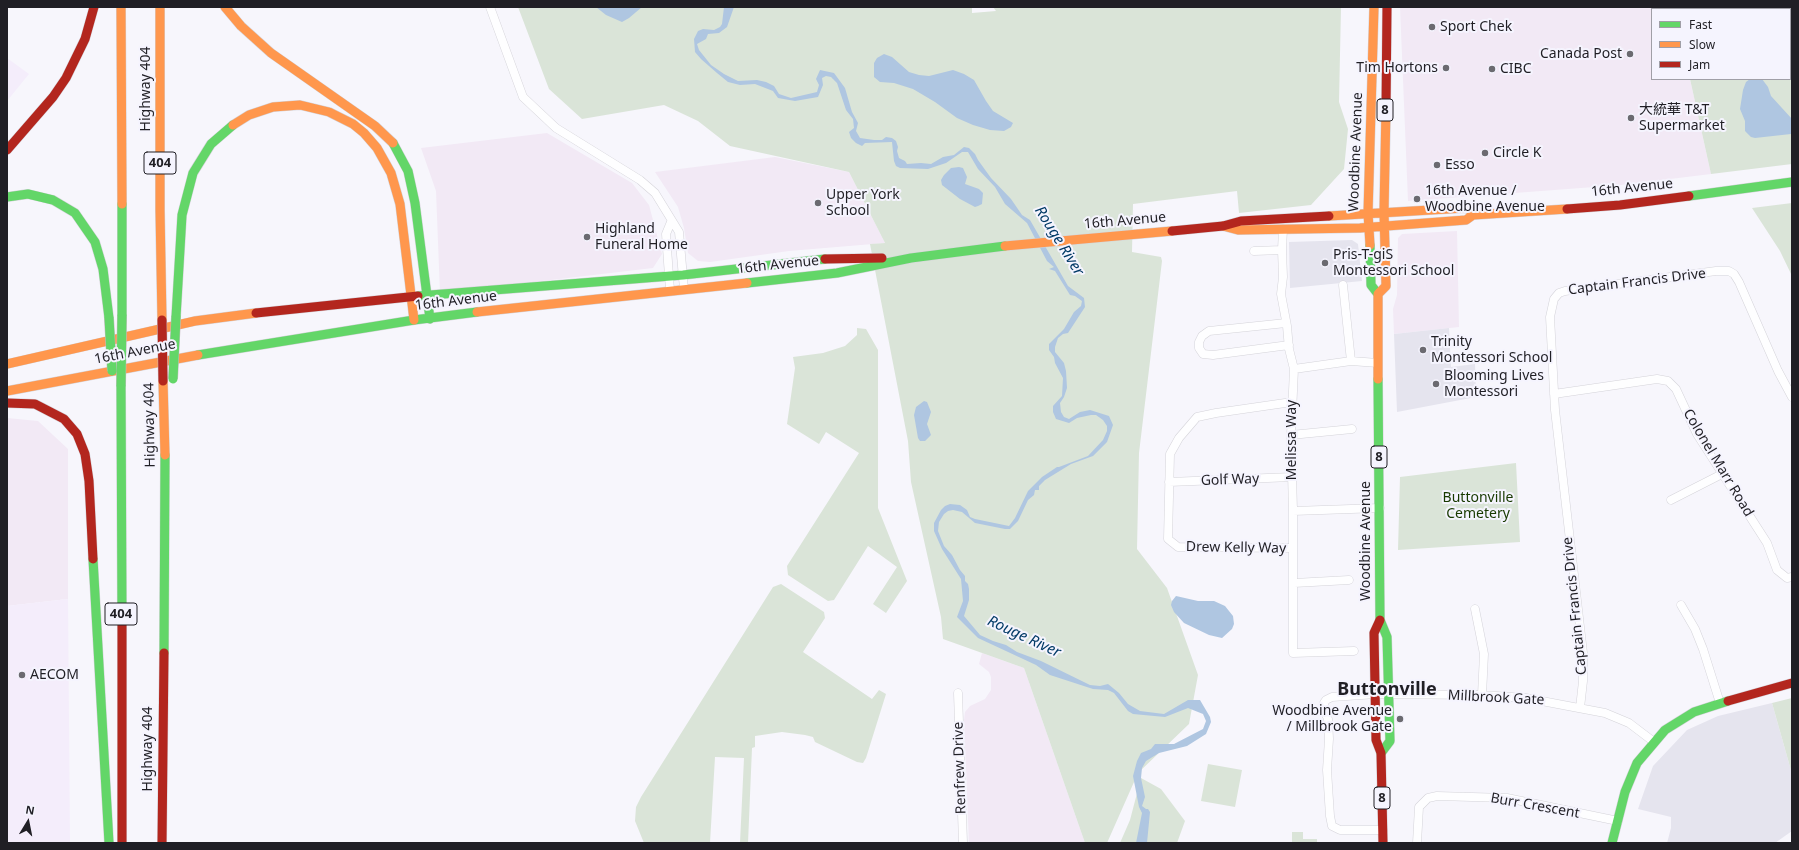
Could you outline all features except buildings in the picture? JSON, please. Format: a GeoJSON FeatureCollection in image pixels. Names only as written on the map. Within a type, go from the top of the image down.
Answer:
{"type":"FeatureCollection","features":[{"type":"Feature","properties":{"kind":"main road"},"geometry":{"type":"LineString","coordinates":[[7,150],[53,97],[66,78],[85,40],[94,7]]}},
{"type":"Feature","properties":{"kind":"main road","name":"Highway 404"},"geometry":{"type":"LineString","coordinates":[[121,7],[122,316],[116,386],[120,415],[122,843]]}},
{"type":"Feature","properties":{"kind":"main road","name":"Highway 404"},"geometry":{"type":"LineString","coordinates":[[160,7],[160,210],[162,320],[168,380],[162,843]]}},
{"type":"Feature","properties":{"kind":"main road"},"geometry":{"type":"LineString","coordinates":[[225,7],[241,26],[270,53],[356,112],[375,126],[393,143],[408,171],[415,203],[430,319]]}},
{"type":"Feature","properties":{"kind":"main road","name":"Woodbine Avenue"},"geometry":{"type":"LineString","coordinates":[[1374,7],[1368,228],[1371,285],[1378,294],[1380,620],[1387,637],[1390,741],[1382,753]]}},
{"type":"Feature","properties":{"kind":"main road","name":"Woodbine Avenue"},"geometry":{"type":"LineString","coordinates":[[1378,294],[1386,286],[1384,212],[1387,7]]}},
{"type":"Feature","properties":{"kind":"main road"},"geometry":{"type":"LineString","coordinates":[[168,380],[176,317],[182,215],[193,173],[211,144],[229,126],[249,115],[273,107],[300,105],[330,112],[353,124],[364,132],[377,148],[391,173],[400,204],[410,297],[414,320]]}},
{"type":"Feature","properties":{"kind":"main road","name":"16th Avenue"},"geometry":{"type":"LineString","coordinates":[[1223,226],[1238,230],[1368,228],[1466,220],[1474,215],[1620,205],[1792,182]]}},
{"type":"Feature","properties":{"kind":"main road"},"geometry":{"type":"LineString","coordinates":[[7,197],[28,194],[53,200],[75,213],[95,242],[103,268],[116,386]]}},
{"type":"Feature","properties":{"kind":"main road","name":"16th Avenue"},"geometry":{"type":"LineString","coordinates":[[7,391],[232,348],[414,320],[515,307],[837,273],[911,258],[1025,244],[1223,226],[1241,221],[1466,208],[1474,215]]}},
{"type":"Feature","properties":{"kind":"main road","name":"16th Avenue"},"geometry":{"type":"LineString","coordinates":[[7,364],[195,322],[427,295],[683,275],[823,259],[911,258]]}},
{"type":"Feature","properties":{"kind":"main road"},"geometry":{"type":"LineString","coordinates":[[7,403],[35,404],[64,419],[77,434],[85,454],[89,480],[109,843]]}},
{"type":"Feature","properties":{"kind":"main road","name":"Woodbine Avenue"},"geometry":{"type":"LineString","coordinates":[[1380,620],[1374,633],[1376,740],[1382,753],[1383,843]]}},
{"type":"Feature","properties":{"kind":"main road"},"geometry":{"type":"LineString","coordinates":[[1612,843],[1625,792],[1637,763],[1665,730],[1694,712],[1720,702],[1792,683]]}},
{"type":"Feature","properties":{"kind":"street"},"geometry":{"type":"LineString","coordinates":[[490,7],[523,97],[556,128],[640,180],[654,193],[671,222],[679,232],[684,289]]}},
{"type":"Feature","properties":{"kind":"street"},"geometry":{"type":"LineString","coordinates":[[670,290],[666,234],[671,222]]}},
{"type":"Feature","properties":{"kind":"street","name":"Melissa Way"},"geometry":{"type":"LineString","coordinates":[[1283,229],[1282,250],[1284,277],[1282,294],[1289,349],[1294,369],[1291,435],[1294,511],[1293,653],[1354,651]]}},
{"type":"Feature","properties":{"kind":"street"},"geometry":{"type":"LineString","coordinates":[[1254,251],[1282,250]]}},
{"type":"Feature","properties":{"kind":"street","name":"Captain Francis Drive"},"geometry":{"type":"LineString","coordinates":[[1580,708],[1583,681],[1582,652],[1563,490],[1554,394],[1550,317],[1554,299],[1558,293],[1722,271],[1734,274],[1739,282],[1778,371],[1792,397]]}},
{"type":"Feature","properties":{"kind":"street"},"geometry":{"type":"LineString","coordinates":[[1343,285],[1351,361]]}},
{"type":"Feature","properties":{"kind":"street"},"geometry":{"type":"LineString","coordinates":[[1286,323],[1209,331],[1202,336],[1199,342],[1199,348],[1202,354],[1213,354],[1289,346]]}},
{"type":"Feature","properties":{"kind":"street"},"geometry":{"type":"LineString","coordinates":[[1294,369],[1351,361],[1378,363]]}},
{"type":"Feature","properties":{"kind":"street","name":"Colonel Marr Road"},"geometry":{"type":"LineString","coordinates":[[1554,394],[1657,380],[1668,380],[1676,389],[1697,434],[1767,543],[1777,570],[1787,578],[1792,578]]}},
{"type":"Feature","properties":{"kind":"street","name":"Drew Kelly Way"},"geometry":{"type":"LineString","coordinates":[[1292,402],[1197,417],[1179,438],[1170,454],[1168,539],[1178,547],[1293,548]]}},
{"type":"Feature","properties":{"kind":"street"},"geometry":{"type":"LineString","coordinates":[[1291,435],[1352,429]]}},
{"type":"Feature","properties":{"kind":"street"},"geometry":{"type":"LineString","coordinates":[[1671,500],[1722,474]]}},
{"type":"Feature","properties":{"kind":"street","name":"Golf Way"},"geometry":{"type":"LineString","coordinates":[[1169,482],[1292,477]]}},
{"type":"Feature","properties":{"kind":"street"},"geometry":{"type":"LineString","coordinates":[[1294,511],[1380,508]]}},
{"type":"Feature","properties":{"kind":"street"},"geometry":{"type":"LineString","coordinates":[[1294,583],[1348,580]]}},
{"type":"Feature","properties":{"kind":"street"},"geometry":{"type":"LineString","coordinates":[[1681,605],[1695,629],[1720,702]]}},
{"type":"Feature","properties":{"kind":"street"},"geometry":{"type":"LineString","coordinates":[[1475,609],[1484,654],[1482,695]]}},
{"type":"Feature","properties":{"kind":"street","name":"Renfrew Drive"},"geometry":{"type":"LineString","coordinates":[[958,693],[963,843]]}},
{"type":"Feature","properties":{"kind":"street","name":"Millbrook Gate"},"geometry":{"type":"LineString","coordinates":[[1383,830],[1340,830],[1332,826],[1327,770],[1329,739],[1328,719],[1324,710],[1324,703],[1332,697],[1376,694],[1482,695],[1526,698],[1605,713],[1629,723],[1654,742]]}},
{"type":"Feature","properties":{"kind":"street","name":"Burr Crescent"},"geometry":{"type":"LineString","coordinates":[[1418,843],[1419,807],[1428,798],[1437,796],[1507,798],[1618,821]]}},
{"type":"Feature","properties":{"kind":"shaded area"},"geometry":{"type":"Polygon","coordinates":[[[1400,7],[1674,7],[1651,8],[1651,80],[1690,80],[1711,174],[1621,185],[1408,201],[1400,7]]]}},
{"type":"Feature","properties":{"kind":"shaded area"},"geometry":{"type":"Polygon","coordinates":[[[7,58],[29,74],[7,101],[7,58]]]}},
{"type":"Feature","properties":{"kind":"shaded area"},"geometry":{"type":"Polygon","coordinates":[[[547,133],[632,183],[649,205],[662,254],[653,268],[440,293],[436,191],[421,148],[547,133]]]}},
{"type":"Feature","properties":{"kind":"shaded area"},"geometry":{"type":"Polygon","coordinates":[[[775,157],[849,172],[885,243],[789,251],[710,262],[698,261],[688,253],[684,228],[678,207],[655,172],[775,157]]]}},
{"type":"Feature","properties":{"kind":"shaded area"},"geometry":{"type":"Polygon","coordinates":[[[1457,231],[1459,327],[1394,334],[1393,309],[1397,295],[1398,238],[1402,234],[1457,231]]]}},
{"type":"Feature","properties":{"kind":"shaded area","name":"Pris-T-giS Montessori School"},"geometry":{"type":"Polygon","coordinates":[[[1352,240],[1358,244],[1362,281],[1290,288],[1289,242],[1352,240]]]}},
{"type":"Feature","properties":{"kind":"shaded area"},"geometry":{"type":"Polygon","coordinates":[[[1449,328],[1451,367],[1475,364],[1476,397],[1397,412],[1394,334],[1449,328]]]}},
{"type":"Feature","properties":{"kind":"shaded area"},"geometry":{"type":"Polygon","coordinates":[[[7,418],[38,421],[68,449],[68,599],[7,606],[7,418]]]}},
{"type":"Feature","properties":{"kind":"shaded area"},"geometry":{"type":"Polygon","coordinates":[[[68,599],[70,843],[7,843],[7,606],[68,599]]]}},
{"type":"Feature","properties":{"kind":"shaded area"},"geometry":{"type":"Polygon","coordinates":[[[982,653],[1024,668],[1085,843],[969,843],[964,720],[965,712],[970,706],[985,699],[991,690],[991,677],[989,672],[979,664],[982,653]]]}},
{"type":"Feature","properties":{"kind":"shaded area"},"geometry":{"type":"Polygon","coordinates":[[[1772,703],[1792,774],[1792,831],[1775,843],[1667,843],[1671,828],[1671,817],[1638,809],[1653,766],[1687,730],[1718,716],[1772,703]]]}},
{"type":"Feature","properties":{"kind":"green space"},"geometry":{"type":"Polygon","coordinates":[[[518,7],[972,7],[972,13],[996,11],[993,7],[1341,7],[1339,102],[1348,129],[1344,169],[1311,205],[1239,213],[1237,191],[1133,204],[1132,252],[1161,257],[1162,261],[1139,453],[1137,549],[1167,588],[1198,675],[1189,724],[1138,773],[1107,843],[1085,843],[1024,668],[943,639],[941,617],[911,482],[908,441],[870,244],[885,243],[849,172],[730,146],[698,121],[664,105],[582,119],[549,89],[518,7]]]}},
{"type":"Feature","properties":{"kind":"green space"},"geometry":{"type":"Polygon","coordinates":[[[1674,7],[1756,8],[1674,8],[1674,7]]]}},
{"type":"Feature","properties":{"kind":"green space"},"geometry":{"type":"Polygon","coordinates":[[[1791,51],[1792,164],[1711,174],[1690,80],[1791,80],[1791,51]]]}},
{"type":"Feature","properties":{"kind":"green space"},"geometry":{"type":"Polygon","coordinates":[[[1792,203],[1792,276],[1780,251],[1752,208],[1792,203]]]}},
{"type":"Feature","properties":{"kind":"green space"},"geometry":{"type":"Polygon","coordinates":[[[857,328],[866,329],[878,350],[878,508],[907,581],[886,613],[873,604],[897,567],[868,546],[834,600],[828,601],[788,575],[787,566],[859,453],[826,432],[819,444],[787,424],[795,368],[793,357],[823,353],[845,346],[857,335],[857,328]]]}},
{"type":"Feature","properties":{"kind":"green space","name":"Buttonville Cemetery"},"geometry":{"type":"Polygon","coordinates":[[[1516,463],[1520,542],[1398,550],[1400,477],[1516,463]]]}},
{"type":"Feature","properties":{"kind":"green space"},"geometry":{"type":"Polygon","coordinates":[[[781,584],[824,612],[825,618],[803,652],[872,699],[879,690],[886,694],[866,758],[863,763],[857,762],[815,742],[813,737],[805,735],[782,732],[755,736],[755,747],[752,748],[748,843],[740,843],[744,758],[715,757],[710,843],[644,843],[635,821],[636,807],[641,797],[773,587],[781,584]]]}},
{"type":"Feature","properties":{"kind":"green space"},"geometry":{"type":"Polygon","coordinates":[[[1792,698],[1792,774],[1772,703],[1792,698]]]}},
{"type":"Feature","properties":{"kind":"green space"},"geometry":{"type":"Polygon","coordinates":[[[1208,764],[1242,770],[1235,807],[1201,801],[1208,764]]]}},
{"type":"Feature","properties":{"kind":"green space"},"geometry":{"type":"Polygon","coordinates":[[[1141,778],[1161,789],[1185,821],[1177,843],[1120,843],[1130,820],[1141,778]]]}},
{"type":"Feature","properties":{"kind":"green space"},"geometry":{"type":"Polygon","coordinates":[[[1292,832],[1303,832],[1303,839],[1317,839],[1317,843],[1292,843],[1292,832]]]}},
{"type":"Feature","properties":{"kind":"water"},"geometry":{"type":"Polygon","coordinates":[[[596,7],[642,7],[622,22],[606,15],[596,7]]]}},
{"type":"Feature","properties":{"kind":"water"},"geometry":{"type":"Polygon","coordinates":[[[724,7],[734,7],[727,27],[719,33],[708,34],[706,39],[697,44],[699,50],[711,65],[738,81],[757,80],[766,82],[774,86],[779,94],[791,98],[817,92],[819,85],[816,79],[820,70],[834,73],[845,88],[852,112],[858,123],[856,131],[860,138],[882,140],[886,137],[892,138],[896,141],[899,158],[907,164],[931,164],[943,157],[954,155],[964,147],[969,148],[975,154],[991,178],[1011,199],[1022,215],[1030,220],[1068,286],[1084,298],[1085,307],[1068,333],[1063,334],[1058,338],[1055,347],[1055,352],[1064,363],[1066,371],[1067,388],[1060,403],[1061,412],[1064,417],[1069,419],[1080,412],[1090,410],[1109,416],[1113,425],[1107,442],[1093,456],[1071,464],[1045,480],[1039,486],[1039,490],[1035,490],[1034,495],[1028,500],[1018,521],[1010,529],[975,523],[962,512],[953,510],[944,514],[939,522],[938,531],[944,546],[952,555],[965,576],[965,581],[968,584],[969,589],[969,600],[964,616],[980,635],[1006,645],[1017,652],[1041,661],[1090,685],[1100,686],[1108,684],[1119,693],[1128,704],[1140,711],[1164,714],[1188,700],[1200,700],[1210,717],[1211,722],[1206,734],[1187,746],[1159,753],[1146,761],[1142,768],[1141,778],[1145,797],[1142,806],[1150,812],[1147,843],[1136,843],[1142,813],[1139,807],[1133,776],[1137,761],[1141,753],[1151,749],[1155,744],[1174,744],[1203,729],[1206,721],[1203,714],[1188,708],[1165,717],[1133,714],[1128,711],[1114,693],[1108,690],[1093,689],[1050,675],[1036,665],[978,638],[957,617],[963,601],[961,579],[942,549],[934,531],[934,523],[941,510],[950,504],[960,505],[967,510],[970,517],[975,519],[1009,526],[1015,518],[1028,491],[1042,477],[1057,467],[1088,456],[1103,440],[1107,431],[1107,426],[1103,420],[1096,415],[1077,418],[1069,423],[1056,419],[1053,412],[1053,406],[1062,396],[1063,378],[1055,363],[1054,357],[1049,350],[1049,344],[1064,329],[1074,312],[1081,306],[1082,301],[1075,296],[1070,295],[1055,271],[1049,269],[1054,267],[1047,261],[1027,223],[1005,204],[995,187],[978,169],[968,152],[962,152],[946,163],[928,169],[900,168],[896,166],[894,161],[892,142],[865,143],[862,146],[851,138],[849,132],[854,128],[853,119],[846,110],[837,83],[831,77],[826,76],[822,78],[823,85],[818,97],[795,101],[778,98],[773,91],[755,84],[740,85],[728,82],[717,73],[695,52],[694,39],[698,31],[703,29],[714,30],[720,27],[722,24],[724,7]]]}},
{"type":"Feature","properties":{"kind":"water"},"geometry":{"type":"Polygon","coordinates":[[[884,54],[892,57],[909,72],[919,75],[929,76],[953,70],[964,74],[974,80],[993,111],[1013,123],[1011,127],[1004,131],[990,130],[973,125],[957,118],[935,102],[913,89],[894,83],[880,82],[874,77],[874,63],[877,58],[884,54]]]}},
{"type":"Feature","properties":{"kind":"water"},"geometry":{"type":"Polygon","coordinates":[[[1749,80],[1763,80],[1768,87],[1771,96],[1792,119],[1791,134],[1755,138],[1751,137],[1745,131],[1745,121],[1740,109],[1746,82],[1749,80]]]}},
{"type":"Feature","properties":{"kind":"water"},"geometry":{"type":"Polygon","coordinates":[[[951,168],[963,168],[967,177],[965,184],[979,189],[983,193],[982,204],[975,207],[960,199],[942,185],[941,180],[944,175],[951,168]]]}},
{"type":"Feature","properties":{"kind":"water"},"geometry":{"type":"Polygon","coordinates":[[[924,401],[927,402],[931,412],[927,424],[931,435],[925,441],[920,441],[918,438],[914,415],[916,407],[924,401]]]}},
{"type":"Feature","properties":{"kind":"water"},"geometry":{"type":"Polygon","coordinates":[[[1176,596],[1198,601],[1214,601],[1225,606],[1233,616],[1234,624],[1232,629],[1222,638],[1209,635],[1184,623],[1174,612],[1171,605],[1176,596]]]}},
{"type":"Feature","properties":{"kind":"traffic: fast"},"geometry":{"type":"LineString","coordinates":[[176,317],[182,215],[193,173],[211,144],[233,125]]}},
{"type":"Feature","properties":{"kind":"traffic: fast"},"geometry":{"type":"LineString","coordinates":[[393,143],[408,171],[415,203],[430,319]]}},
{"type":"Feature","properties":{"kind":"traffic: fast"},"geometry":{"type":"LineString","coordinates":[[1689,196],[1792,182]]}},
{"type":"Feature","properties":{"kind":"traffic: fast"},"geometry":{"type":"LineString","coordinates":[[7,197],[28,194],[53,200],[75,213],[95,242],[103,269],[109,318]]}},
{"type":"Feature","properties":{"kind":"traffic: fast"},"geometry":{"type":"LineString","coordinates":[[122,204],[122,316]]}},
{"type":"Feature","properties":{"kind":"traffic: fast"},"geometry":{"type":"LineString","coordinates":[[1370,245],[1371,285],[1378,294]]}},
{"type":"Feature","properties":{"kind":"traffic: fast"},"geometry":{"type":"LineString","coordinates":[[747,283],[837,273],[911,258],[1005,246]]}},
{"type":"Feature","properties":{"kind":"traffic: fast"},"geometry":{"type":"LineString","coordinates":[[418,296],[683,275],[825,259]]}},
{"type":"Feature","properties":{"kind":"traffic: fast"},"geometry":{"type":"LineString","coordinates":[[198,355],[414,320],[477,312]]}},
{"type":"Feature","properties":{"kind":"traffic: fast"},"geometry":{"type":"LineString","coordinates":[[121,385],[122,316]]}},
{"type":"Feature","properties":{"kind":"traffic: fast"},"geometry":{"type":"LineString","coordinates":[[173,379],[176,317]]}},
{"type":"Feature","properties":{"kind":"traffic: fast"},"geometry":{"type":"LineString","coordinates":[[109,318],[112,371]]}},
{"type":"Feature","properties":{"kind":"traffic: fast"},"geometry":{"type":"LineString","coordinates":[[1378,379],[1380,620],[1387,637],[1390,741],[1381,753]]}},
{"type":"Feature","properties":{"kind":"traffic: fast"},"geometry":{"type":"LineString","coordinates":[[121,385],[122,620]]}},
{"type":"Feature","properties":{"kind":"traffic: fast"},"geometry":{"type":"LineString","coordinates":[[164,653],[165,455]]}},
{"type":"Feature","properties":{"kind":"traffic: fast"},"geometry":{"type":"LineString","coordinates":[[93,559],[109,843]]}},
{"type":"Feature","properties":{"kind":"traffic: fast"},"geometry":{"type":"LineString","coordinates":[[1612,843],[1625,792],[1637,763],[1665,730],[1694,712],[1728,701]]}},
{"type":"Feature","properties":{"kind":"traffic: slow"},"geometry":{"type":"LineString","coordinates":[[121,7],[122,204]]}},
{"type":"Feature","properties":{"kind":"traffic: slow"},"geometry":{"type":"LineString","coordinates":[[160,7],[160,210],[162,320]]}},
{"type":"Feature","properties":{"kind":"traffic: slow"},"geometry":{"type":"LineString","coordinates":[[225,7],[241,26],[271,53],[375,126],[393,143]]}},
{"type":"Feature","properties":{"kind":"traffic: slow"},"geometry":{"type":"LineString","coordinates":[[1370,245],[1368,213],[1374,7]]}},
{"type":"Feature","properties":{"kind":"traffic: slow"},"geometry":{"type":"LineString","coordinates":[[233,125],[249,115],[273,107],[300,105],[329,112],[353,124],[364,133],[377,148],[391,173],[400,204],[414,320]]}},
{"type":"Feature","properties":{"kind":"traffic: slow"},"geometry":{"type":"LineString","coordinates":[[1378,379],[1378,294],[1386,286],[1384,212],[1386,108]]}},
{"type":"Feature","properties":{"kind":"traffic: slow"},"geometry":{"type":"LineString","coordinates":[[1329,216],[1464,208],[1469,209],[1473,215]]}},
{"type":"Feature","properties":{"kind":"traffic: slow"},"geometry":{"type":"LineString","coordinates":[[1223,226],[1238,230],[1360,228],[1466,220],[1473,215],[1567,209]]}},
{"type":"Feature","properties":{"kind":"traffic: slow"},"geometry":{"type":"LineString","coordinates":[[1005,246],[1172,231]]}},
{"type":"Feature","properties":{"kind":"traffic: slow"},"geometry":{"type":"LineString","coordinates":[[477,312],[747,283]]}},
{"type":"Feature","properties":{"kind":"traffic: slow"},"geometry":{"type":"LineString","coordinates":[[7,364],[195,321],[256,313]]}},
{"type":"Feature","properties":{"kind":"traffic: slow"},"geometry":{"type":"LineString","coordinates":[[7,391],[198,355]]}},
{"type":"Feature","properties":{"kind":"traffic: slow"},"geometry":{"type":"LineString","coordinates":[[163,381],[165,455]]}},
{"type":"Feature","properties":{"kind":"traffic: jam"},"geometry":{"type":"LineString","coordinates":[[7,150],[53,97],[66,78],[85,39],[94,7]]}},
{"type":"Feature","properties":{"kind":"traffic: jam"},"geometry":{"type":"LineString","coordinates":[[1386,108],[1387,7]]}},
{"type":"Feature","properties":{"kind":"traffic: jam"},"geometry":{"type":"LineString","coordinates":[[1567,209],[1620,205],[1689,196]]}},
{"type":"Feature","properties":{"kind":"traffic: jam"},"geometry":{"type":"LineString","coordinates":[[1172,231],[1223,226],[1241,221],[1329,216]]}},
{"type":"Feature","properties":{"kind":"traffic: jam"},"geometry":{"type":"LineString","coordinates":[[825,259],[882,258]]}},
{"type":"Feature","properties":{"kind":"traffic: jam"},"geometry":{"type":"LineString","coordinates":[[256,313],[418,296]]}},
{"type":"Feature","properties":{"kind":"traffic: jam"},"geometry":{"type":"LineString","coordinates":[[162,320],[163,381]]}},
{"type":"Feature","properties":{"kind":"traffic: jam"},"geometry":{"type":"LineString","coordinates":[[7,403],[35,404],[64,419],[77,434],[85,454],[89,481],[93,559]]}},
{"type":"Feature","properties":{"kind":"traffic: jam"},"geometry":{"type":"LineString","coordinates":[[122,620],[122,843]]}},
{"type":"Feature","properties":{"kind":"traffic: jam"},"geometry":{"type":"LineString","coordinates":[[1380,620],[1374,633],[1376,740],[1381,753],[1383,843]]}},
{"type":"Feature","properties":{"kind":"traffic: jam"},"geometry":{"type":"LineString","coordinates":[[162,843],[164,653]]}},
{"type":"Feature","properties":{"kind":"traffic: jam"},"geometry":{"type":"LineString","coordinates":[[1728,701],[1792,683]]}},
{"type":"Feature","properties":{"kind":"place","name":"Sport Chek"},"geometry":{"type":"Point","coordinates":[1432,27]}},
{"type":"Feature","properties":{"kind":"place","name":"Canada Post"},"geometry":{"type":"Point","coordinates":[1630,54]}},
{"type":"Feature","properties":{"kind":"place","name":"Tim Hortons"},"geometry":{"type":"Point","coordinates":[1446,68]}},
{"type":"Feature","properties":{"kind":"place","name":"CIBC"},"geometry":{"type":"Point","coordinates":[1492,69]}},
{"type":"Feature","properties":{"kind":"place","name":"大統華 T&T Supermarket"},"geometry":{"type":"Point","coordinates":[1631,118]}},
{"type":"Feature","properties":{"kind":"place","name":"Circle K"},"geometry":{"type":"Point","coordinates":[1485,153]}},
{"type":"Feature","properties":{"kind":"place","name":"Esso"},"geometry":{"type":"Point","coordinates":[1437,165]}},
{"type":"Feature","properties":{"kind":"place","name":"16th Avenue / Woodbine Avenue"},"geometry":{"type":"Point","coordinates":[1417,199]}},
{"type":"Feature","properties":{"kind":"place","name":"Upper York School"},"geometry":{"type":"Point","coordinates":[818,203]}},
{"type":"Feature","properties":{"kind":"place","name":"Highland Funeral Home"},"geometry":{"type":"Point","coordinates":[587,237]}},
{"type":"Feature","properties":{"kind":"place","name":"Pris-T-giS Montessori School"},"geometry":{"type":"Point","coordinates":[1325,263]}},
{"type":"Feature","properties":{"kind":"place","name":"Trinity Montessori School"},"geometry":{"type":"Point","coordinates":[1423,350]}},
{"type":"Feature","properties":{"kind":"place","name":"Blooming Lives Montessori"},"geometry":{"type":"Point","coordinates":[1436,384]}},
{"type":"Feature","properties":{"kind":"place","name":"AECOM"},"geometry":{"type":"Point","coordinates":[22,675]}},
{"type":"Feature","properties":{"kind":"place","name":"Woodbine Avenue / Millbrook Gate"},"geometry":{"type":"Point","coordinates":[1400,719]}},
{"type":"Feature","properties":{"kind":"district","name":"Buttonville"},"geometry":{"type":"Point","coordinates":[1387,690]}},
{"type":"Feature","properties":{"kind":"water label","name":"Rouge River"},"geometry":{"type":"Point","coordinates":[1059,241]}},
{"type":"Feature","properties":{"kind":"water label","name":"Rouge River"},"geometry":{"type":"Point","coordinates":[1024,637]}}]}
